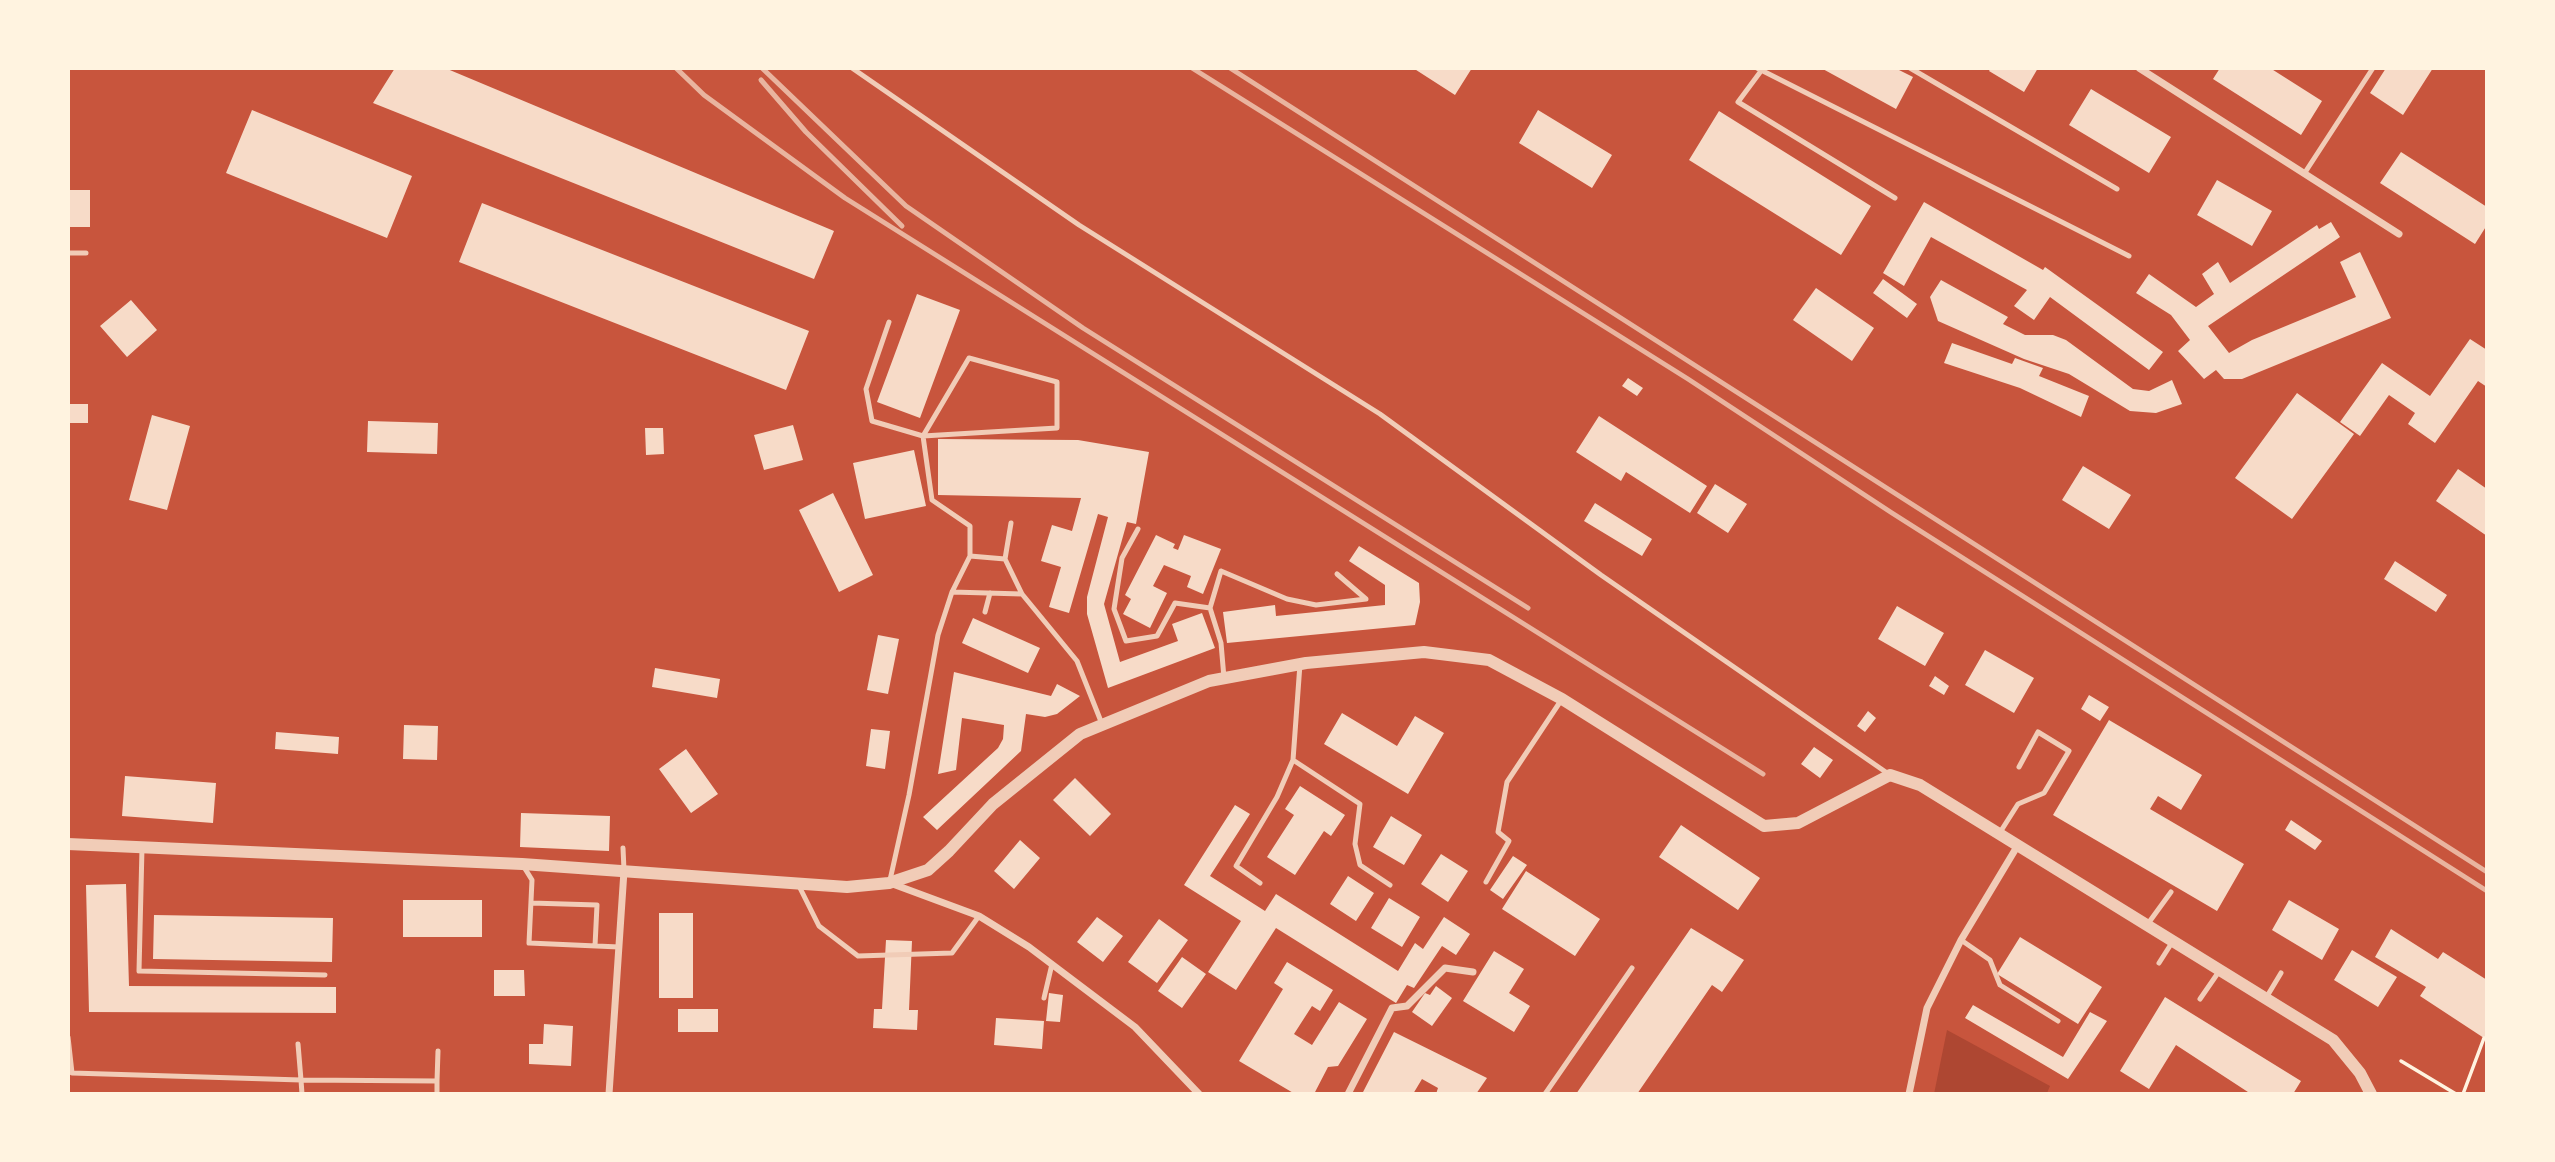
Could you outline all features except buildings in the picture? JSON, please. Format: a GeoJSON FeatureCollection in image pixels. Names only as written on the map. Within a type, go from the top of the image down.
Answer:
{"type":"FeatureCollection","features":[{"type":"Feature","properties":{"kind":"street"},"geometry":{"type":"LineString","coordinates":[[2139,68],[2399,234]]}},
{"type":"Feature","properties":{"kind":"street"},"geometry":{"type":"LineString","coordinates":[[68,844],[522,864],[797,881],[847,887],[889,883],[928,870],[993,804],[1080,734],[1209,681],[1300,664],[1424,652],[1489,660],[1562,699],[1764,826],[1798,822],[1890,775],[1920,785],[2333,1040],[2372,1092]]}},
{"type":"Feature","properties":{"kind":"street"},"geometry":{"type":"LineString","coordinates":[[1909,1094],[1927,1008],[1961,940],[2018,844]]}},
{"type":"Feature","properties":{"kind":"street"},"geometry":{"type":"LineString","coordinates":[[609,1094],[624,870]]}},
{"type":"Feature","properties":{"kind":"street"},"geometry":{"type":"LineString","coordinates":[[889,883],[979,916],[1052,964],[1135,1027],[1199,1094]]}},
{"type":"Feature","properties":{"kind":"street"},"geometry":{"type":"LineString","coordinates":[[1348,1094],[1392,1008],[1407,1006],[1445,968],[1473,972]]}},
{"type":"Feature","properties":{"kind":"lane"},"geometry":{"type":"LineString","coordinates":[[852,68],[1079,225],[1380,414],[1601,575],[1890,775]]}},
{"type":"Feature","properties":{"kind":"lane"},"geometry":{"type":"LineString","coordinates":[[1910,68],[2117,189]]}},
{"type":"Feature","properties":{"kind":"lane"},"geometry":{"type":"LineString","coordinates":[[2304,174],[2373,68]]}},
{"type":"Feature","properties":{"kind":"lane"},"geometry":{"type":"LineString","coordinates":[[1895,198],[1738,102],[1759,69],[2129,256]]}},
{"type":"Feature","properties":{"kind":"lane"},"geometry":{"type":"LineString","coordinates":[[68,253],[86,253]]}},
{"type":"Feature","properties":{"kind":"lane"},"geometry":{"type":"LineString","coordinates":[[889,322],[866,389],[872,421],[923,436],[1057,428],[1057,382],[969,358],[923,436],[932,500],[970,526],[970,556],[952,592],[938,635],[909,795],[889,883]]}},
{"type":"Feature","properties":{"kind":"lane"},"geometry":{"type":"LineString","coordinates":[[1011,523],[1005,559],[1022,594],[1077,661],[1103,725]]}},
{"type":"Feature","properties":{"kind":"lane"},"geometry":{"type":"LineString","coordinates":[[1138,529],[1122,558],[1114,609],[1126,641],[1157,636],[1175,603],[1210,608]]}},
{"type":"Feature","properties":{"kind":"lane"},"geometry":{"type":"LineString","coordinates":[[970,556],[1005,559]]}},
{"type":"Feature","properties":{"kind":"lane"},"geometry":{"type":"LineString","coordinates":[[1224,678],[1221,643],[1210,608],[1221,571],[1287,599],[1316,604],[1366,599],[1337,574]]}},
{"type":"Feature","properties":{"kind":"lane"},"geometry":{"type":"LineString","coordinates":[[952,592],[1022,594]]}},
{"type":"Feature","properties":{"kind":"lane"},"geometry":{"type":"LineString","coordinates":[[985,612],[990,593]]}},
{"type":"Feature","properties":{"kind":"lane"},"geometry":{"type":"LineString","coordinates":[[1260,883],[1236,866],[1277,797],[1293,760],[1300,664]]}},
{"type":"Feature","properties":{"kind":"lane"},"geometry":{"type":"LineString","coordinates":[[1486,881],[1509,841],[1497,832],[1507,782],[1562,699]]}},
{"type":"Feature","properties":{"kind":"lane"},"geometry":{"type":"LineString","coordinates":[[1999,834],[2018,804],[2044,793],[2069,751],[2038,733],[2019,766]]}},
{"type":"Feature","properties":{"kind":"lane"},"geometry":{"type":"LineString","coordinates":[[1293,760],[1360,804],[1355,844],[1360,865],[1390,885]]}},
{"type":"Feature","properties":{"kind":"lane"},"geometry":{"type":"LineString","coordinates":[[142,848],[139,971],[325,975]]}},
{"type":"Feature","properties":{"kind":"lane"},"geometry":{"type":"LineString","coordinates":[[623,848],[624,870]]}},
{"type":"Feature","properties":{"kind":"lane"},"geometry":{"type":"LineString","coordinates":[[522,864],[532,880],[529,943],[620,947]]}},
{"type":"Feature","properties":{"kind":"lane"},"geometry":{"type":"LineString","coordinates":[[797,881],[819,926],[858,956],[952,953],[979,916]]}},
{"type":"Feature","properties":{"kind":"lane"},"geometry":{"type":"LineString","coordinates":[[2147,925],[2171,892]]}},
{"type":"Feature","properties":{"kind":"lane"},"geometry":{"type":"LineString","coordinates":[[531,903],[597,905],[595,946]]}},
{"type":"Feature","properties":{"kind":"lane"},"geometry":{"type":"LineString","coordinates":[[1961,940],[1990,960],[2000,985],[2058,1021]]}},
{"type":"Feature","properties":{"kind":"lane"},"geometry":{"type":"LineString","coordinates":[[2159,963],[2173,941]]}},
{"type":"Feature","properties":{"kind":"lane"},"geometry":{"type":"LineString","coordinates":[[1044,998],[1052,964]]}},
{"type":"Feature","properties":{"kind":"lane"},"geometry":{"type":"LineString","coordinates":[[1545,1094],[1632,968]]}},
{"type":"Feature","properties":{"kind":"lane"},"geometry":{"type":"LineString","coordinates":[[2200,999],[2220,970]]}},
{"type":"Feature","properties":{"kind":"lane"},"geometry":{"type":"LineString","coordinates":[[2266,999],[2281,972]]}},
{"type":"Feature","properties":{"kind":"lane"},"geometry":{"type":"LineString","coordinates":[[68,1037],[72,1073],[437,1081]]}},
{"type":"Feature","properties":{"kind":"lane"},"geometry":{"type":"LineString","coordinates":[[298,1044],[302,1094]]}},
{"type":"Feature","properties":{"kind":"lane"},"geometry":{"type":"LineString","coordinates":[[437,1094],[438,1051]]}},
{"type":"Feature","properties":{"kind":"path"},"geometry":{"type":"LineString","coordinates":[[2463,1094],[2484,1038]]}},
{"type":"Feature","properties":{"kind":"path"},"geometry":{"type":"LineString","coordinates":[[2401,1061],[2456,1094]]}},
{"type":"Feature","properties":{"kind":"shaded area"},"geometry":{"type":"Polygon","coordinates":[[[1947,1030],[2050,1086],[2047,1093],[1934,1094],[1947,1030]]]}},
{"type":"Feature","properties":{"kind":"railway"},"geometry":{"type":"LineString","coordinates":[[676,68],[704,95],[845,198],[1763,774]]}},
{"type":"Feature","properties":{"kind":"railway"},"geometry":{"type":"LineString","coordinates":[[762,68],[906,206],[1083,328],[1528,608]]}},
{"type":"Feature","properties":{"kind":"railway"},"geometry":{"type":"LineString","coordinates":[[1192,68],[1688,379],[1892,513],[2487,891]]}},
{"type":"Feature","properties":{"kind":"railway"},"geometry":{"type":"LineString","coordinates":[[1230,68],[2487,872]]}},
{"type":"Feature","properties":{"kind":"railway"},"geometry":{"type":"LineString","coordinates":[[761,80],[806,132],[902,226]]}}]}
